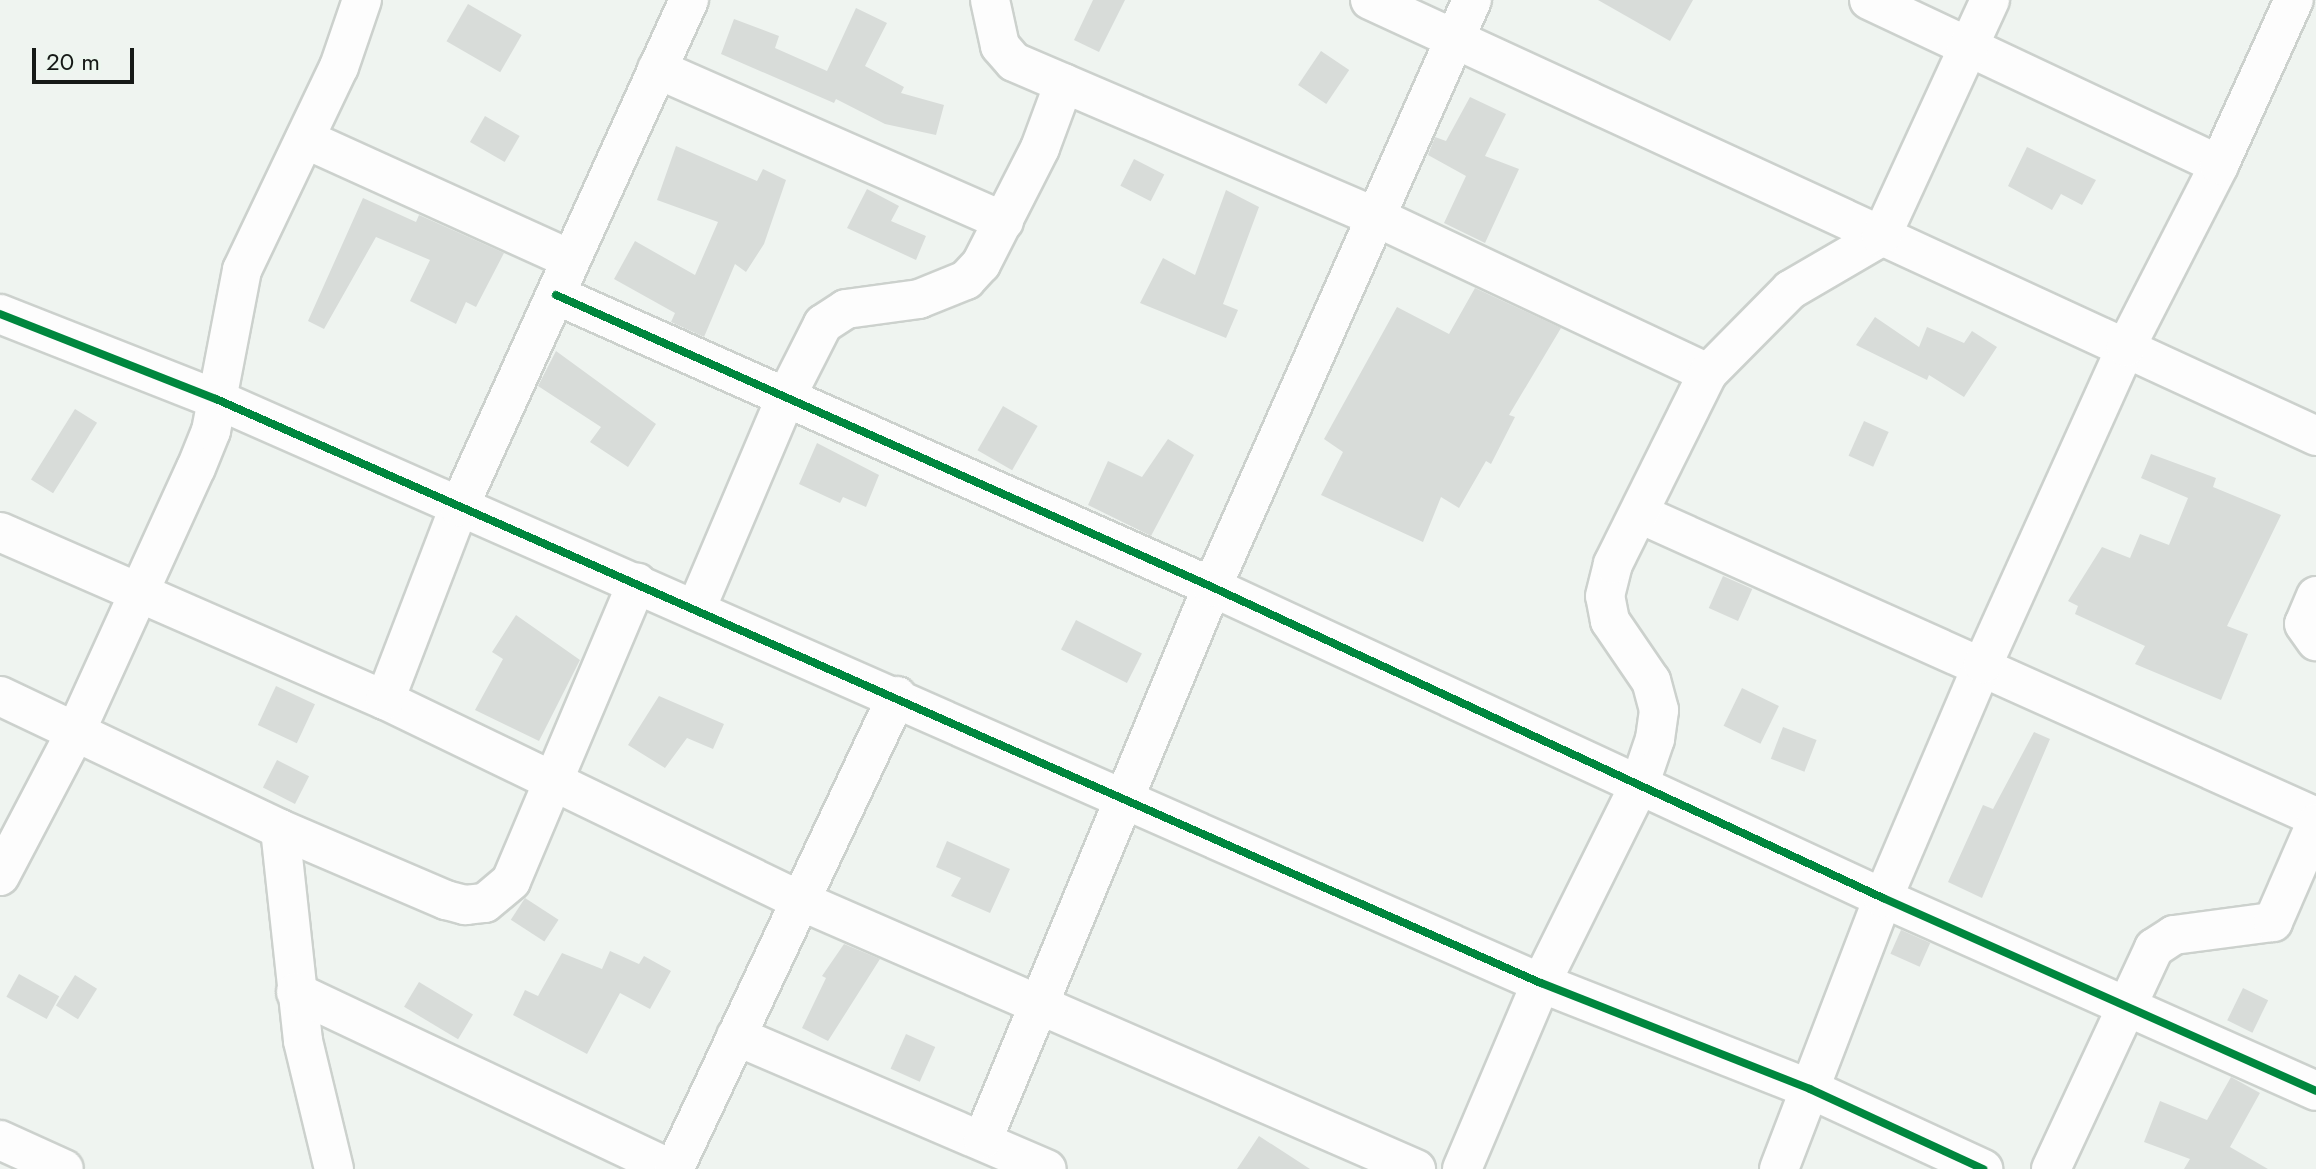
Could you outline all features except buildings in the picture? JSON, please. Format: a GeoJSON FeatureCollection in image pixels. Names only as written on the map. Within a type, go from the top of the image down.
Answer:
{"type":"FeatureCollection","features":[{"type":"Feature","properties":{"kind":"street"},"geometry":{"type":"LineString","coordinates":[[0,876],[75,733],[196,468],[216,399],[242,270],[339,67],[362,0]]}},
{"type":"Feature","properties":{"kind":"street"},"geometry":{"type":"LineString","coordinates":[[385,700],[459,507],[689,0]]}},
{"type":"Feature","properties":{"kind":"street"},"geometry":{"type":"LineString","coordinates":[[990,0],[1000,46],[1014,62],[1376,217],[1708,373]]}},
{"type":"Feature","properties":{"kind":"street"},"geometry":{"type":"LineString","coordinates":[[1370,0],[2316,436]]}},
{"type":"Feature","properties":{"kind":"street"},"geometry":{"type":"LineString","coordinates":[[983,1139],[1212,587],[1457,40],[1472,0]]}},
{"type":"Feature","properties":{"kind":"street"},"geometry":{"type":"LineString","coordinates":[[1869,0],[2219,165]]}},
{"type":"Feature","properties":{"kind":"street"},"geometry":{"type":"LineString","coordinates":[[1462,1169],[1541,983],[1639,786],[1659,710],[1651,681],[1610,621],[1605,596],[1613,564],[1708,373],[1790,290],[1881,237],[1990,0]]}},
{"type":"Feature","properties":{"kind":"street"},"geometry":{"type":"LineString","coordinates":[[1779,1169],[1883,898],[1983,664],[2126,347],[2219,165],[2294,0]]}},
{"type":"Feature","properties":{"kind":"street"},"geometry":{"type":"LineString","coordinates":[[657,69],[1004,221]]}},
{"type":"Feature","properties":{"kind":"street"},"geometry":{"type":"LineString","coordinates":[[696,609],[786,397],[823,324],[846,309],[950,290],[981,264],[1040,148],[1064,83]]}},
{"type":"Feature","properties":{"kind":"street"},"geometry":{"type":"LineString","coordinates":[[305,139],[570,259]]}},
{"type":"Feature","properties":{"kind":"street"},"geometry":{"type":"LineString","coordinates":[[556,295],[1212,587],[1883,898],[2316,1091]]}},
{"type":"Feature","properties":{"kind":"street"},"geometry":{"type":"LineString","coordinates":[[0,314],[216,399],[897,696],[1124,800],[1541,983],[1810,1089],[1983,1169]]}},
{"type":"Feature","properties":{"kind":"street"},"geometry":{"type":"LineString","coordinates":[[1640,514],[1983,664],[2316,817]]}},
{"type":"Feature","properties":{"kind":"street"},"geometry":{"type":"LineString","coordinates":[[0,532],[385,700],[801,901],[1039,1001],[1416,1169]]}},
{"type":"Feature","properties":{"kind":"street"},"geometry":{"type":"LineString","coordinates":[[0,696],[280,829],[446,900],[465,905],[485,903],[511,881],[637,583]]}},
{"type":"Feature","properties":{"kind":"street"},"geometry":{"type":"LineString","coordinates":[[2316,596],[2304,629],[2316,641]]}},
{"type":"Feature","properties":{"kind":"street"},"geometry":{"type":"LineString","coordinates":[[296,992],[672,1169],[897,696]]}},
{"type":"Feature","properties":{"kind":"street"},"geometry":{"type":"LineString","coordinates":[[2051,1169],[2154,948],[2164,940],[2266,923],[2279,916],[2316,823]]}},
{"type":"Feature","properties":{"kind":"street"},"geometry":{"type":"LineString","coordinates":[[280,829],[296,992],[334,1169]]}},
{"type":"Feature","properties":{"kind":"street"},"geometry":{"type":"LineString","coordinates":[[736,1036],[983,1139],[1047,1169]]}},
{"type":"Feature","properties":{"kind":"street"},"geometry":{"type":"LineString","coordinates":[[0,1140],[64,1169]]}},
{"type":"Feature","properties":{"kind":"cycle path"},"geometry":{"type":"LineString","coordinates":[[556,295],[1212,587],[1883,898],[2316,1091]]}},
{"type":"Feature","properties":{"kind":"cycle path"},"geometry":{"type":"LineString","coordinates":[[0,314],[216,399],[1541,983],[1810,1089],[1983,1169]]}}]}
